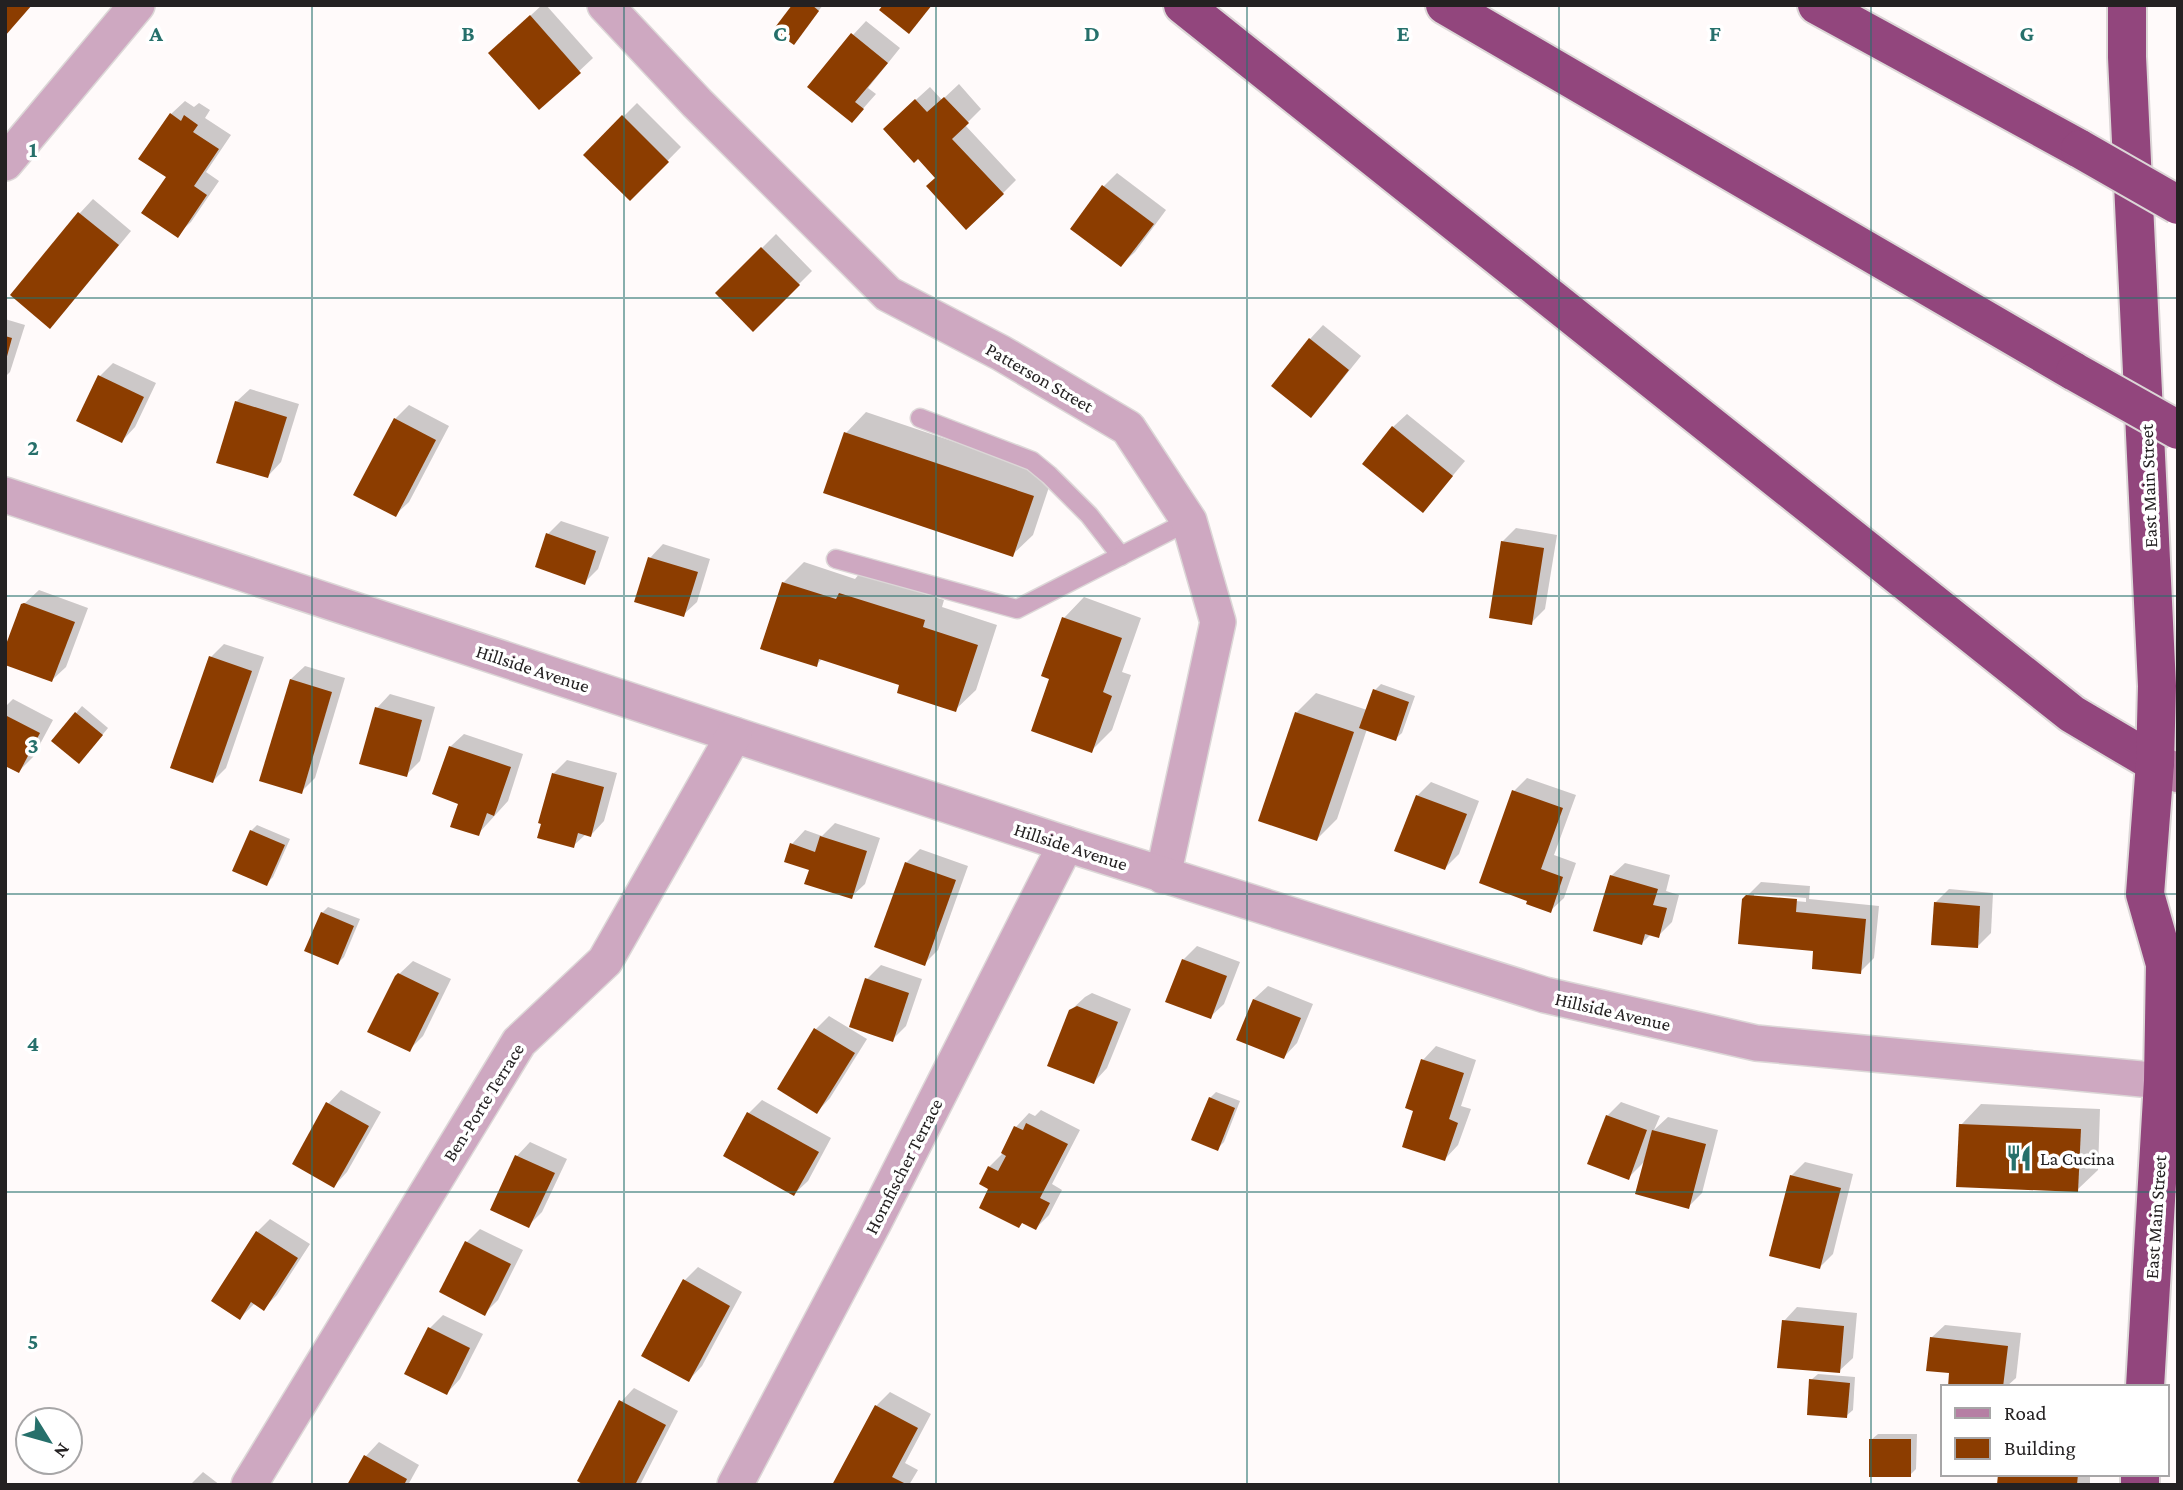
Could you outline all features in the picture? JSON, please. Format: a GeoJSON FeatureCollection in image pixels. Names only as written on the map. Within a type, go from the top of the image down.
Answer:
{"type":"FeatureCollection","features":[{"type":"Feature","properties":{"kind":"highway"},"geometry":{"type":"LineString","coordinates":[[1183,5],[2072,714],[2166,768]]}},
{"type":"Feature","properties":{"kind":"highway"},"geometry":{"type":"LineString","coordinates":[[1445,5],[2178,430]]}},
{"type":"Feature","properties":{"kind":"highway"},"geometry":{"type":"LineString","coordinates":[[1817,5],[2178,205]]}},
{"type":"Feature","properties":{"kind":"highway","name":"East Main Street"},"geometry":{"type":"LineString","coordinates":[[2127,5],[2127,57],[2157,686],[2166,768],[2145,894],[2171,947],[2163,1081],[2159,1260],[2145,1385]]}},
{"type":"Feature","properties":{"kind":"street"},"geometry":{"type":"LineString","coordinates":[[5,163],[137,5]]}},
{"type":"Feature","properties":{"kind":"street","name":"Patterson Street"},"geometry":{"type":"LineString","coordinates":[[605,5],[697,103],[888,294],[1001,353],[1128,428],[1189,521],[1218,622],[1163,876]]}},
{"type":"Feature","properties":{"kind":"street","name":"Hillside Avenue"},"geometry":{"type":"LineString","coordinates":[[5,495],[1163,876],[1545,995],[1756,1043],[2163,1081]]}},
{"type":"Feature","properties":{"kind":"street","name":"Ben-Porte Terrace"},"geometry":{"type":"LineString","coordinates":[[249,1485],[519,1042],[606,961],[734,735]]}},
{"type":"Feature","properties":{"kind":"street","name":"Hornfischer Terrace"},"geometry":{"type":"LineString","coordinates":[[735,1485],[880,1210],[1066,844]]}},
{"type":"Feature","properties":{"kind":"lane"},"geometry":{"type":"LineString","coordinates":[[920,418],[1032,461],[1089,515],[1121,556]]}},
{"type":"Feature","properties":{"kind":"lane"},"geometry":{"type":"LineString","coordinates":[[836,559],[1017,609],[1189,521]]}},
{"type":"Feature","properties":{"kind":"building"},"geometry":{"type":"Polygon","coordinates":[[[5,5],[32,5],[5,36],[5,5]]]}},
{"type":"Feature","properties":{"kind":"building"},"geometry":{"type":"Polygon","coordinates":[[[792,5],[812,5],[819,11],[794,45],[773,30],[792,5]]]}},
{"type":"Feature","properties":{"kind":"building"},"geometry":{"type":"Polygon","coordinates":[[[883,5],[932,5],[909,34],[879,10],[883,5]]]}},
{"type":"Feature","properties":{"kind":"building"},"geometry":{"type":"Polygon","coordinates":[[[530,15],[581,73],[539,110],[488,53],[530,15]]]}},
{"type":"Feature","properties":{"kind":"building"},"geometry":{"type":"Polygon","coordinates":[[[851,33],[888,63],[855,102],[864,109],[852,123],[807,87],[851,33]]]}},
{"type":"Feature","properties":{"kind":"building"},"geometry":{"type":"Polygon","coordinates":[[[944,97],[969,123],[952,139],[1004,194],[966,230],[926,186],[935,178],[918,159],[914,163],[883,129],[915,99],[927,112],[944,97]]]}},
{"type":"Feature","properties":{"kind":"building"},"geometry":{"type":"Polygon","coordinates":[[[170,113],[181,121],[184,115],[198,125],[193,132],[219,149],[194,186],[207,195],[178,238],[141,213],[166,177],[138,159],[170,113]]]}},
{"type":"Feature","properties":{"kind":"building"},"geometry":{"type":"Polygon","coordinates":[[[622,115],[669,162],[630,201],[583,155],[622,115]]]}},
{"type":"Feature","properties":{"kind":"building"},"geometry":{"type":"Polygon","coordinates":[[[1102,185],[1154,224],[1121,267],[1070,229],[1102,185]]]}},
{"type":"Feature","properties":{"kind":"building"},"geometry":{"type":"Polygon","coordinates":[[[78,212],[119,245],[50,329],[10,295],[78,212]]]}},
{"type":"Feature","properties":{"kind":"building"},"geometry":{"type":"Polygon","coordinates":[[[761,247],[800,285],[753,332],[715,293],[761,247]]]}},
{"type":"Feature","properties":{"kind":"building"},"geometry":{"type":"Polygon","coordinates":[[[5,336],[12,338],[6,360],[5,359],[5,336]]]}},
{"type":"Feature","properties":{"kind":"building"},"geometry":{"type":"Polygon","coordinates":[[[1309,338],[1349,370],[1311,418],[1271,386],[1309,338]]]}},
{"type":"Feature","properties":{"kind":"building"},"geometry":{"type":"Polygon","coordinates":[[[98,375],[144,397],[122,443],[76,421],[98,375]]]}},
{"type":"Feature","properties":{"kind":"building"},"geometry":{"type":"Polygon","coordinates":[[[235,401],[287,417],[268,478],[216,463],[235,401]]]}},
{"type":"Feature","properties":{"kind":"building"},"geometry":{"type":"Polygon","coordinates":[[[394,418],[436,440],[396,517],[353,495],[394,418]]]}},
{"type":"Feature","properties":{"kind":"building"},"geometry":{"type":"Polygon","coordinates":[[[1392,426],[1453,476],[1423,513],[1362,464],[1392,426]]]}},
{"type":"Feature","properties":{"kind":"building"},"geometry":{"type":"Polygon","coordinates":[[[844,432],[1034,496],[1013,557],[823,493],[844,432]]]}},
{"type":"Feature","properties":{"kind":"building"},"geometry":{"type":"Polygon","coordinates":[[[546,533],[596,551],[585,585],[535,567],[546,533]]]}},
{"type":"Feature","properties":{"kind":"building"},"geometry":{"type":"Polygon","coordinates":[[[1501,541],[1544,548],[1532,625],[1489,618],[1501,541]]]}},
{"type":"Feature","properties":{"kind":"building"},"geometry":{"type":"Polygon","coordinates":[[[648,557],[698,572],[684,617],[634,602],[648,557]]]}},
{"type":"Feature","properties":{"kind":"building"},"geometry":{"type":"Polygon","coordinates":[[[782,582],[836,599],[839,593],[925,620],[923,627],[978,645],[956,712],[897,693],[899,685],[819,659],[817,667],[760,649],[782,582]]]}},
{"type":"Feature","properties":{"kind":"building"},"geometry":{"type":"Polygon","coordinates":[[[21,604],[75,622],[52,682],[5,665],[5,647],[21,604]]]}},
{"type":"Feature","properties":{"kind":"building"},"geometry":{"type":"Polygon","coordinates":[[[1062,617],[1122,638],[1103,692],[1112,696],[1092,753],[1031,731],[1049,679],[1041,676],[1062,617]]]}},
{"type":"Feature","properties":{"kind":"building"},"geometry":{"type":"Polygon","coordinates":[[[209,656],[252,671],[213,783],[170,768],[209,656]]]}},
{"type":"Feature","properties":{"kind":"building"},"geometry":{"type":"Polygon","coordinates":[[[290,679],[332,692],[302,794],[259,781],[290,679]]]}},
{"type":"Feature","properties":{"kind":"building"},"geometry":{"type":"Polygon","coordinates":[[[1373,689],[1409,702],[1396,741],[1359,728],[1373,689]]]}},
{"type":"Feature","properties":{"kind":"building"},"geometry":{"type":"Polygon","coordinates":[[[375,707],[422,720],[407,777],[359,764],[375,707]]]}},
{"type":"Feature","properties":{"kind":"building"},"geometry":{"type":"Polygon","coordinates":[[[75,712],[103,735],[79,764],[51,741],[75,712]]]}},
{"type":"Feature","properties":{"kind":"building"},"geometry":{"type":"Polygon","coordinates":[[[1295,712],[1354,732],[1317,841],[1258,821],[1295,712]]]}},
{"type":"Feature","properties":{"kind":"building"},"geometry":{"type":"Polygon","coordinates":[[[5,715],[40,733],[19,773],[5,766],[5,715]]]}},
{"type":"Feature","properties":{"kind":"building"},"geometry":{"type":"Polygon","coordinates":[[[449,746],[511,767],[494,816],[487,813],[479,836],[450,827],[458,804],[432,794],[449,746]]]}},
{"type":"Feature","properties":{"kind":"building"},"geometry":{"type":"Polygon","coordinates":[[[552,773],[604,787],[591,837],[578,833],[574,848],[537,838],[541,824],[538,823],[552,773]]]}},
{"type":"Feature","properties":{"kind":"building"},"geometry":{"type":"Polygon","coordinates":[[[1512,790],[1563,808],[1541,869],[1563,877],[1551,913],[1479,883],[1512,790]]]}},
{"type":"Feature","properties":{"kind":"building"},"geometry":{"type":"Polygon","coordinates":[[[1416,795],[1467,814],[1445,870],[1394,851],[1416,795]]]}},
{"type":"Feature","properties":{"kind":"building"},"geometry":{"type":"Polygon","coordinates":[[[250,830],[285,845],[267,886],[232,871],[250,830]]]}},
{"type":"Feature","properties":{"kind":"building"},"geometry":{"type":"Polygon","coordinates":[[[820,836],[867,851],[852,899],[804,884],[809,870],[784,862],[790,843],[815,852],[820,836]]]}},
{"type":"Feature","properties":{"kind":"building"},"geometry":{"type":"Polygon","coordinates":[[[905,862],[956,880],[925,966],[874,947],[905,862]]]}},
{"type":"Feature","properties":{"kind":"building"},"geometry":{"type":"Polygon","coordinates":[[[1610,875],[1658,889],[1653,905],[1667,908],[1659,938],[1645,934],[1642,945],[1593,931],[1610,875]]]}},
{"type":"Feature","properties":{"kind":"building"},"geometry":{"type":"Polygon","coordinates":[[[1746,895],[1797,899],[1796,912],[1866,919],[1861,974],[1812,969],[1813,951],[1738,944],[1742,899],[1746,895]]]}},
{"type":"Feature","properties":{"kind":"building"},"geometry":{"type":"Polygon","coordinates":[[[1934,902],[1980,906],[1978,948],[1931,945],[1934,902]]]}},
{"type":"Feature","properties":{"kind":"building"},"geometry":{"type":"Polygon","coordinates":[[[321,912],[354,926],[338,965],[304,951],[321,912]]]}},
{"type":"Feature","properties":{"kind":"building"},"geometry":{"type":"Polygon","coordinates":[[[1182,959],[1227,976],[1211,1019],[1165,1002],[1182,959]]]}},
{"type":"Feature","properties":{"kind":"building"},"geometry":{"type":"Polygon","coordinates":[[[398,973],[439,993],[410,1052],[367,1032],[398,973]]]}},
{"type":"Feature","properties":{"kind":"building"},"geometry":{"type":"Polygon","coordinates":[[[865,978],[909,993],[893,1042],[849,1027],[865,978]]]}},
{"type":"Feature","properties":{"kind":"building"},"geometry":{"type":"Polygon","coordinates":[[[1253,999],[1301,1018],[1284,1059],[1236,1040],[1253,999]]]}},
{"type":"Feature","properties":{"kind":"building"},"geometry":{"type":"Polygon","coordinates":[[[1077,1006],[1118,1022],[1094,1084],[1047,1066],[1069,1010],[1077,1006]]]}},
{"type":"Feature","properties":{"kind":"building"},"geometry":{"type":"Polygon","coordinates":[[[814,1028],[855,1053],[817,1114],[777,1089],[814,1028]]]}},
{"type":"Feature","properties":{"kind":"building"},"geometry":{"type":"Polygon","coordinates":[[[1421,1059],[1464,1073],[1449,1119],[1458,1123],[1445,1161],[1402,1147],[1413,1111],[1405,1108],[1421,1059]]]}},
{"type":"Feature","properties":{"kind":"building"},"geometry":{"type":"Polygon","coordinates":[[[1209,1097],[1235,1108],[1218,1151],[1191,1140],[1209,1097]]]}},
{"type":"Feature","properties":{"kind":"building"},"geometry":{"type":"Polygon","coordinates":[[[326,1102],[369,1126],[334,1188],[292,1164],[326,1102]]]}},
{"type":"Feature","properties":{"kind":"building"},"geometry":{"type":"Polygon","coordinates":[[[747,1112],[819,1152],[794,1196],[723,1156],[747,1112]]]}},
{"type":"Feature","properties":{"kind":"building"},"geometry":{"type":"Polygon","coordinates":[[[1606,1115],[1647,1130],[1629,1180],[1587,1164],[1606,1115]]]}},
{"type":"Feature","properties":{"kind":"building"},"geometry":{"type":"Polygon","coordinates":[[[1026,1123],[1068,1144],[1040,1198],[1050,1203],[1036,1230],[1022,1223],[1019,1228],[979,1208],[988,1189],[979,1184],[988,1166],[998,1171],[1006,1156],[1001,1153],[1014,1126],[1023,1130],[1026,1123]]]}},
{"type":"Feature","properties":{"kind":"building","name":"La Cucina"},"geometry":{"type":"Polygon","coordinates":[[[1959,1124],[2081,1129],[2078,1192],[1956,1187],[1959,1124]]]}},
{"type":"Feature","properties":{"kind":"building"},"geometry":{"type":"Polygon","coordinates":[[[1652,1130],[1706,1144],[1689,1209],[1635,1194],[1652,1130]]]}},
{"type":"Feature","properties":{"kind":"building"},"geometry":{"type":"Polygon","coordinates":[[[515,1155],[555,1173],[529,1228],[490,1210],[515,1155]]]}},
{"type":"Feature","properties":{"kind":"building"},"geometry":{"type":"Polygon","coordinates":[[[1790,1175],[1841,1188],[1820,1269],[1769,1256],[1790,1175]]]}},
{"type":"Feature","properties":{"kind":"building"},"geometry":{"type":"Polygon","coordinates":[[[256,1231],[298,1258],[264,1311],[251,1302],[240,1320],[211,1301],[256,1231]]]}},
{"type":"Feature","properties":{"kind":"building"},"geometry":{"type":"Polygon","coordinates":[[[465,1241],[511,1264],[485,1316],[439,1292],[465,1241]]]}},
{"type":"Feature","properties":{"kind":"building"},"geometry":{"type":"Polygon","coordinates":[[[683,1279],[730,1306],[689,1382],[641,1356],[683,1279]]]}},
{"type":"Feature","properties":{"kind":"building"},"geometry":{"type":"Polygon","coordinates":[[[1782,1320],[1844,1326],[1840,1373],[1777,1368],[1782,1320]]]}},
{"type":"Feature","properties":{"kind":"building"},"geometry":{"type":"Polygon","coordinates":[[[428,1327],[470,1348],[447,1395],[404,1374],[428,1327]]]}},
{"type":"Feature","properties":{"kind":"building"},"geometry":{"type":"Polygon","coordinates":[[[1930,1337],[2008,1346],[2003,1385],[1948,1385],[1949,1373],[1926,1371],[1930,1337]]]}},
{"type":"Feature","properties":{"kind":"building"},"geometry":{"type":"Polygon","coordinates":[[[1809,1379],[1850,1383],[1847,1418],[1807,1415],[1809,1379]]]}},
{"type":"Feature","properties":{"kind":"building"},"geometry":{"type":"Polygon","coordinates":[[[619,1400],[666,1425],[635,1485],[584,1485],[577,1481],[619,1400]]]}},
{"type":"Feature","properties":{"kind":"building"},"geometry":{"type":"Polygon","coordinates":[[[875,1405],[918,1428],[892,1477],[908,1485],[832,1485],[875,1405]]]}},
{"type":"Feature","properties":{"kind":"building"},"geometry":{"type":"Polygon","coordinates":[[[1869,1439],[1911,1439],[1911,1477],[1869,1477],[1869,1439]]]}},
{"type":"Feature","properties":{"kind":"building"},"geometry":{"type":"Polygon","coordinates":[[[364,1455],[407,1479],[404,1485],[347,1485],[364,1455]]]}},
{"type":"Feature","properties":{"kind":"building"},"geometry":{"type":"Polygon","coordinates":[[[1998,1476],[2078,1476],[2077,1485],[1997,1485],[1998,1476]]]}},
{"type":"Feature","properties":{"kind":"place","name":"La Cucina"},"geometry":{"type":"Point","coordinates":[2019,1158]}}]}
